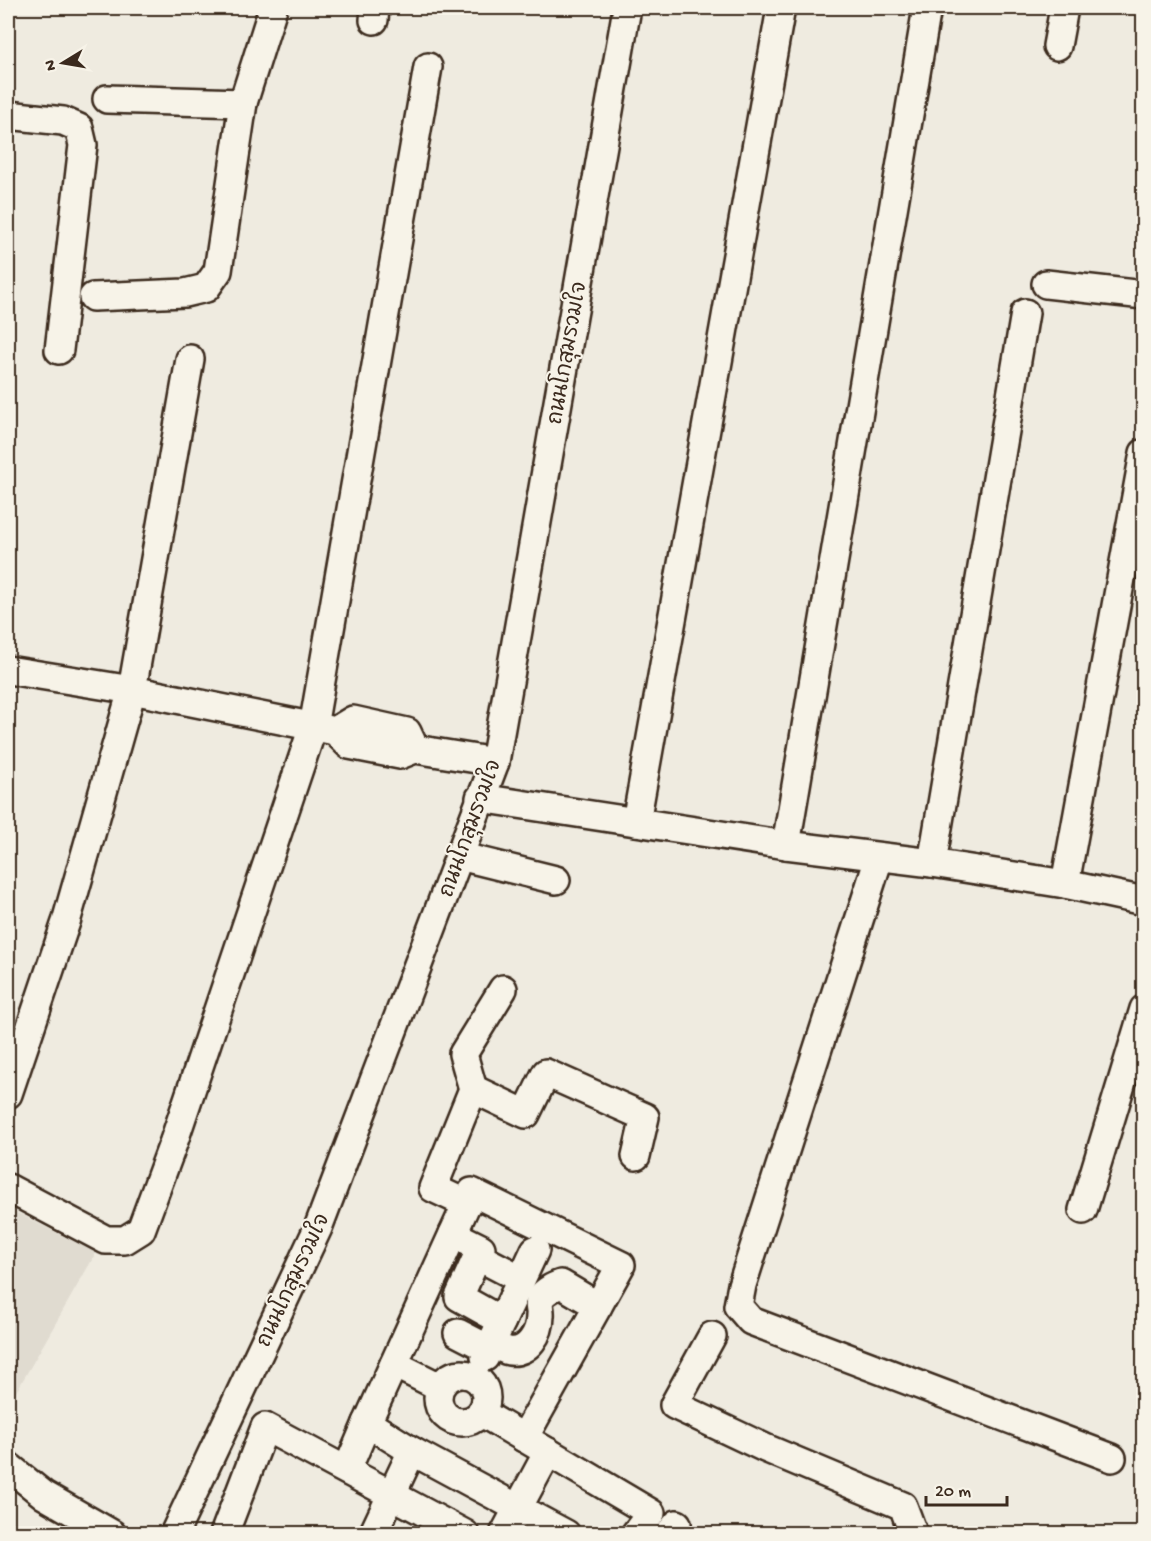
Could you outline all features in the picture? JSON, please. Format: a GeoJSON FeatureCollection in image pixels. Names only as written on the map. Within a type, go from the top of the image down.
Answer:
{"type":"FeatureCollection","features":[{"type":"Feature","properties":{"kind":"street"},"geometry":{"type":"LineString","coordinates":[[93,297],[185,293],[206,288],[218,271],[243,103],[273,8]]}},
{"type":"Feature","properties":{"kind":"street","name":"ถนนโกสุมรวมใจ"},"geometry":{"type":"LineString","coordinates":[[174,1533],[318,1228],[495,762],[627,8]]}},
{"type":"Feature","properties":{"kind":"street"},"geometry":{"type":"LineString","coordinates":[[636,822],[781,8]]}},
{"type":"Feature","properties":{"kind":"street"},"geometry":{"type":"LineString","coordinates":[[786,845],[927,8]]}},
{"type":"Feature","properties":{"kind":"street"},"geometry":{"type":"LineString","coordinates":[[1057,46],[1064,8]]}},
{"type":"Feature","properties":{"kind":"street"},"geometry":{"type":"LineString","coordinates":[[8,1188],[106,1240],[125,1240],[141,1230],[324,729],[428,67]]}},
{"type":"Feature","properties":{"kind":"street"},"geometry":{"type":"LineString","coordinates":[[107,99],[243,103]]}},
{"type":"Feature","properties":{"kind":"street"},"geometry":{"type":"LineString","coordinates":[[8,115],[63,121],[79,128],[83,145],[59,350]]}},
{"type":"Feature","properties":{"kind":"street"},"geometry":{"type":"LineString","coordinates":[[1046,284],[1143,295]]}},
{"type":"Feature","properties":{"kind":"street"},"geometry":{"type":"LineString","coordinates":[[932,863],[1025,313]]}},
{"type":"Feature","properties":{"kind":"street"},"geometry":{"type":"LineString","coordinates":[[8,1094],[66,922],[132,690],[190,359]]}},
{"type":"Feature","properties":{"kind":"street"},"geometry":{"type":"LineString","coordinates":[[1065,884],[1143,453]]}},
{"type":"Feature","properties":{"kind":"street"},"geometry":{"type":"LineString","coordinates":[[8,670],[132,690],[324,729],[353,720],[407,732],[415,749],[495,762]]}},
{"type":"Feature","properties":{"kind":"street"},"geometry":{"type":"LineString","coordinates":[[480,798],[786,845],[932,863],[1065,884],[1143,901]]}},
{"type":"Feature","properties":{"kind":"street"},"geometry":{"type":"LineString","coordinates":[[459,856],[556,880]]}},
{"type":"Feature","properties":{"kind":"street"},"geometry":{"type":"LineString","coordinates":[[879,858],[742,1285],[738,1306],[751,1321],[1112,1458]]}},
{"type":"Feature","properties":{"kind":"street"},"geometry":{"type":"LineString","coordinates":[[466,1203],[433,1188],[473,1089],[463,1053],[503,989]]}},
{"type":"Feature","properties":{"kind":"street"},"geometry":{"type":"LineString","coordinates":[[1083,1210],[1143,1010]]}},
{"type":"Feature","properties":{"kind":"street"},"geometry":{"type":"LineString","coordinates":[[473,1089],[526,1114],[546,1073],[645,1117],[636,1156]]}},
{"type":"Feature","properties":{"kind":"street"},"geometry":{"type":"LineString","coordinates":[[347,1470],[472,1192],[621,1265],[524,1438]]}},
{"type":"Feature","properties":{"kind":"street"},"geometry":{"type":"LineString","coordinates":[[453,1234],[481,1248],[459,1297],[506,1351],[517,1352],[535,1338],[541,1315],[538,1305],[542,1296],[550,1288],[561,1284],[598,1306]]}},
{"type":"Feature","properties":{"kind":"street"},"geometry":{"type":"LineString","coordinates":[[476,1377],[535,1250]]}},
{"type":"Feature","properties":{"kind":"street"},"geometry":{"type":"LineString","coordinates":[[477,1256],[521,1279]]}},
{"type":"Feature","properties":{"kind":"street"},"geometry":{"type":"LineString","coordinates":[[458,1333],[494,1338]]}},
{"type":"Feature","properties":{"kind":"street"},"geometry":{"type":"LineString","coordinates":[[712,1336],[674,1405],[765,1448],[903,1506],[912,1530],[910,1533]]}},
{"type":"Feature","properties":{"kind":"street"},"geometry":{"type":"LineString","coordinates":[[394,1364],[440,1387]]}},
{"type":"Feature","properties":{"kind":"street"},"geometry":{"type":"LineString","coordinates":[[468,1374],[476,1377],[482,1383],[487,1398],[482,1413],[469,1422],[461,1423],[447,1417],[441,1411],[438,1403],[440,1387],[452,1375],[468,1374]]}},
{"type":"Feature","properties":{"kind":"street"},"geometry":{"type":"LineString","coordinates":[[482,1413],[651,1513],[635,1533]]}},
{"type":"Feature","properties":{"kind":"street"},"geometry":{"type":"LineString","coordinates":[[367,1423],[412,1450],[566,1533]]}},
{"type":"Feature","properties":{"kind":"street"},"geometry":{"type":"LineString","coordinates":[[224,1533],[265,1427],[465,1533]]}},
{"type":"Feature","properties":{"kind":"street"},"geometry":{"type":"LineString","coordinates":[[373,1533],[412,1450]]}},
{"type":"Feature","properties":{"kind":"street"},"geometry":{"type":"LineString","coordinates":[[504,1533],[548,1452]]}},
{"type":"Feature","properties":{"kind":"street"},"geometry":{"type":"LineString","coordinates":[[8,1466],[44,1495],[112,1533]]}},
{"type":"Feature","properties":{"kind":"shaded area"},"geometry":{"type":"Polygon","coordinates":[[[8,1208],[96,1253],[8,1406],[8,1208]]]}}]}
